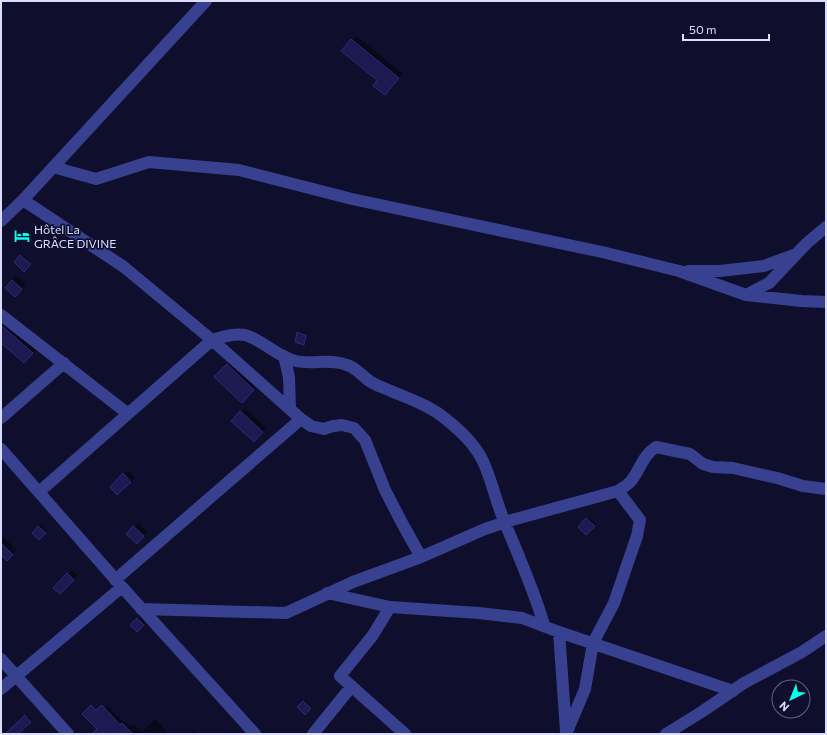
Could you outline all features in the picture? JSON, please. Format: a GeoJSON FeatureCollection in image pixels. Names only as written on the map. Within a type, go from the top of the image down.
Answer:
{"type":"FeatureCollection","features":[{"type":"Feature","properties":{"kind":"street"},"geometry":{"type":"LineString","coordinates":[[1,221],[23,200],[206,1]]}},
{"type":"Feature","properties":{"kind":"street"},"geometry":{"type":"LineString","coordinates":[[53,167],[96,179],[149,162],[239,170],[352,199],[602,252],[679,271],[746,295],[826,302]]}},
{"type":"Feature","properties":{"kind":"street"},"geometry":{"type":"LineString","coordinates":[[23,200],[124,266],[311,426],[324,429],[342,425],[354,428],[365,440],[385,490],[421,557]]}},
{"type":"Feature","properties":{"kind":"street"},"geometry":{"type":"LineString","coordinates":[[746,295],[769,283],[807,243],[826,227]]}},
{"type":"Feature","properties":{"kind":"street"},"geometry":{"type":"LineString","coordinates":[[679,271],[720,271],[764,266],[796,254]]}},
{"type":"Feature","properties":{"kind":"street"},"geometry":{"type":"LineString","coordinates":[[1,315],[127,413]]}},
{"type":"Feature","properties":{"kind":"street"},"geometry":{"type":"LineString","coordinates":[[39,492],[127,413],[212,340],[231,335],[244,335],[259,341],[276,353],[295,361],[334,362],[347,365],[358,371],[372,383],[426,405],[446,419],[470,441],[485,465],[504,522],[515,545],[536,599],[544,625]]}},
{"type":"Feature","properties":{"kind":"street"},"geometry":{"type":"LineString","coordinates":[[284,356],[289,377],[290,409]]}},
{"type":"Feature","properties":{"kind":"street"},"geometry":{"type":"LineString","coordinates":[[1,418],[64,363]]}},
{"type":"Feature","properties":{"kind":"street"},"geometry":{"type":"LineString","coordinates":[[1,689],[301,419]]}},
{"type":"Feature","properties":{"kind":"street"},"geometry":{"type":"LineString","coordinates":[[141,609],[286,613],[353,582],[421,557],[504,522],[618,491],[631,482],[645,458],[651,450],[656,447],[690,454],[703,464],[713,467],[734,468],[803,486],[826,489]]}},
{"type":"Feature","properties":{"kind":"street"},"geometry":{"type":"LineString","coordinates":[[1,449],[118,584],[255,734]]}},
{"type":"Feature","properties":{"kind":"street"},"geometry":{"type":"LineString","coordinates":[[566,734],[585,689],[593,643],[614,603],[637,536],[640,520],[618,491]]}},
{"type":"Feature","properties":{"kind":"street"},"geometry":{"type":"LineString","coordinates":[[328,593],[390,607],[479,613],[522,618],[544,625],[559,632],[732,690]]}},
{"type":"Feature","properties":{"kind":"street"},"geometry":{"type":"LineString","coordinates":[[390,607],[373,635],[340,676],[405,734]]}},
{"type":"Feature","properties":{"kind":"street"},"geometry":{"type":"LineString","coordinates":[[559,632],[566,734]]}},
{"type":"Feature","properties":{"kind":"street"},"geometry":{"type":"LineString","coordinates":[[666,734],[703,712],[732,690],[802,652],[826,636]]}},
{"type":"Feature","properties":{"kind":"street"},"geometry":{"type":"LineString","coordinates":[[1,658],[16,677],[68,734]]}},
{"type":"Feature","properties":{"kind":"street"},"geometry":{"type":"LineString","coordinates":[[313,734],[351,687]]}},
{"type":"Feature","properties":{"kind":"building"},"geometry":{"type":"Polygon","coordinates":[[[351,39],[399,78],[385,95],[373,86],[377,80],[341,51],[351,39]]]}},
{"type":"Feature","properties":{"kind":"building"},"geometry":{"type":"Polygon","coordinates":[[[20,255],[31,264],[24,272],[14,262],[20,255]]]}},
{"type":"Feature","properties":{"kind":"building"},"geometry":{"type":"Polygon","coordinates":[[[12,280],[22,289],[15,297],[5,288],[12,280]]]}},
{"type":"Feature","properties":{"kind":"building"},"geometry":{"type":"Polygon","coordinates":[[[1,325],[33,353],[24,363],[1,343],[1,325]]]}},
{"type":"Feature","properties":{"kind":"building"},"geometry":{"type":"Polygon","coordinates":[[[297,332],[306,335],[304,345],[295,342],[297,332]]]}},
{"type":"Feature","properties":{"kind":"building"},"geometry":{"type":"Polygon","coordinates":[[[227,364],[254,390],[242,403],[214,377],[227,364]]]}},
{"type":"Feature","properties":{"kind":"building"},"geometry":{"type":"Polygon","coordinates":[[[240,411],[263,432],[254,442],[231,421],[240,411]]]}},
{"type":"Feature","properties":{"kind":"building"},"geometry":{"type":"Polygon","coordinates":[[[123,473],[131,482],[117,495],[110,487],[123,473]]]}},
{"type":"Feature","properties":{"kind":"building"},"geometry":{"type":"Polygon","coordinates":[[[586,518],[595,526],[586,535],[578,527],[586,518]]]}},
{"type":"Feature","properties":{"kind":"building"},"geometry":{"type":"Polygon","coordinates":[[[38,526],[46,533],[39,540],[32,533],[38,526]]]}},
{"type":"Feature","properties":{"kind":"building"},"geometry":{"type":"Polygon","coordinates":[[[133,526],[144,536],[137,544],[126,534],[133,526]]]}},
{"type":"Feature","properties":{"kind":"building"},"geometry":{"type":"Polygon","coordinates":[[[1,543],[13,555],[7,561],[1,555],[1,543]]]}},
{"type":"Feature","properties":{"kind":"building"},"geometry":{"type":"Polygon","coordinates":[[[67,573],[74,580],[60,594],[53,588],[67,573]]]}},
{"type":"Feature","properties":{"kind":"building"},"geometry":{"type":"Polygon","coordinates":[[[137,618],[144,625],[137,632],[130,625],[137,618]]]}},
{"type":"Feature","properties":{"kind":"building"},"geometry":{"type":"Polygon","coordinates":[[[303,701],[311,708],[305,715],[297,707],[303,701]]]}},
{"type":"Feature","properties":{"kind":"building"},"geometry":{"type":"Polygon","coordinates":[[[91,705],[96,710],[102,705],[120,725],[122,723],[133,734],[92,734],[97,729],[82,714],[91,705]]]}},
{"type":"Feature","properties":{"kind":"building"},"geometry":{"type":"Polygon","coordinates":[[[25,715],[31,722],[18,734],[5,734],[25,715]]]}},
{"type":"Feature","properties":{"kind":"place","name":"Hôtel La GRÂCE DIVINE"},"geometry":{"type":"Point","coordinates":[22,236]}}]}
